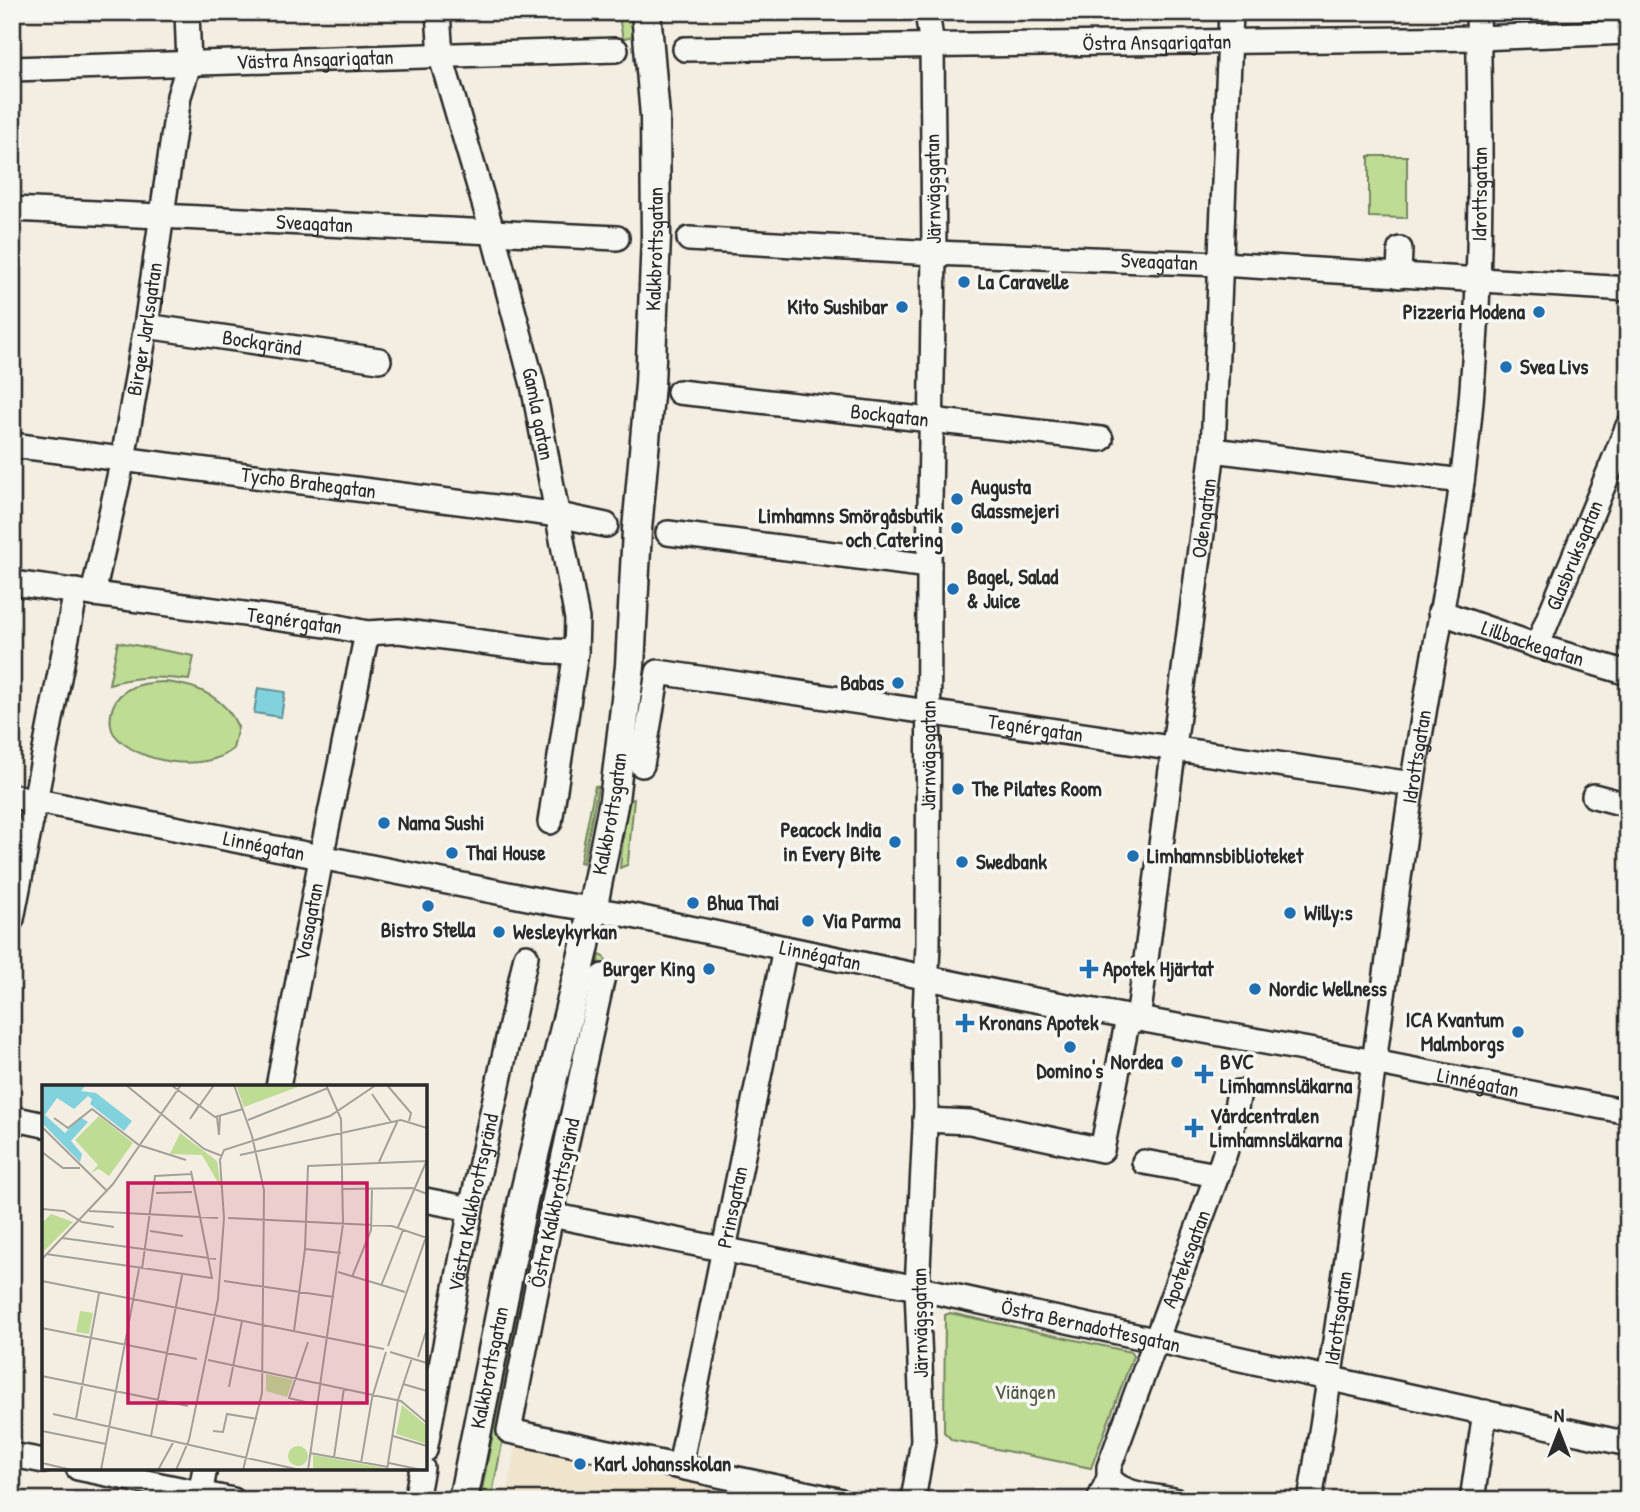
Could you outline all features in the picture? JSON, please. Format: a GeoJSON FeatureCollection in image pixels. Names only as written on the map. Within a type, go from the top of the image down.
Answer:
{"type":"FeatureCollection","features":[{"type":"Feature","properties":{"kind":"main road","name":"Kalkbrottsgatan"},"geometry":{"type":"LineString","coordinates":[[463,1500],[523,1200],[592,909],[614,800],[630,666],[636,530],[651,362],[656,237],[655,116],[646,12]]}},
{"type":"Feature","properties":{"kind":"main road","name":"Kalkbrottsgatan"},"geometry":{"type":"LineString","coordinates":[[655,116],[663,46],[662,12]]}},
{"type":"Feature","properties":{"kind":"street","name":"Birger Jarlsgatan"},"geometry":{"type":"LineString","coordinates":[[12,919],[36,801],[85,592],[123,459],[180,96],[189,64],[187,12]]}},
{"type":"Feature","properties":{"kind":"street","name":"Gamla gatan"},"geometry":{"type":"LineString","coordinates":[[438,12],[441,57],[493,234],[533,385],[577,619],[576,652],[550,822]]}},
{"type":"Feature","properties":{"kind":"street","name":"Järnvägsgatan"},"geometry":{"type":"LineString","coordinates":[[913,1500],[923,1441],[917,1287],[928,978],[929,566],[934,253],[932,46],[927,12]]}},
{"type":"Feature","properties":{"kind":"street","name":"Odengatan"},"geometry":{"type":"LineString","coordinates":[[925,1120],[970,1122],[1102,1150],[1133,1019],[1174,747],[1213,450],[1231,12]]}},
{"type":"Feature","properties":{"kind":"street","name":"Idrottsgatan"},"geometry":{"type":"LineString","coordinates":[[1310,1500],[1331,1377],[1412,784],[1462,481],[1472,390],[1478,281],[1478,12]]}},
{"type":"Feature","properties":{"kind":"street","name":"Östra Ansgarigatan"},"geometry":{"type":"LineString","coordinates":[[685,49],[1479,38],[1628,32]]}},
{"type":"Feature","properties":{"kind":"street","name":"Västra Ansgarigatan"},"geometry":{"type":"LineString","coordinates":[[12,69],[617,51]]}},
{"type":"Feature","properties":{"kind":"street","name":"Sveagatan"},"geometry":{"type":"LineString","coordinates":[[12,209],[617,238]]}},
{"type":"Feature","properties":{"kind":"street","name":"Sveagatan"},"geometry":{"type":"LineString","coordinates":[[689,239],[934,253],[1222,264],[1628,289]]}},
{"type":"Feature","properties":{"kind":"street"},"geometry":{"type":"LineString","coordinates":[[1399,249],[1399,276]]}},
{"type":"Feature","properties":{"kind":"street","name":"Bockgränd"},"geometry":{"type":"LineString","coordinates":[[146,326],[379,360]]}},
{"type":"Feature","properties":{"kind":"street","name":"Bockgatan"},"geometry":{"type":"LineString","coordinates":[[679,392],[1101,439]]}},
{"type":"Feature","properties":{"kind":"street","name":"Glasbruksgatan"},"geometry":{"type":"LineString","coordinates":[[1537,646],[1628,426]]}},
{"type":"Feature","properties":{"kind":"street","name":"Tycho Brahegatan"},"geometry":{"type":"LineString","coordinates":[[12,445],[559,515],[606,525]]}},
{"type":"Feature","properties":{"kind":"street"},"geometry":{"type":"LineString","coordinates":[[1213,450],[1462,481]]}},
{"type":"Feature","properties":{"kind":"street"},"geometry":{"type":"LineString","coordinates":[[668,533],[929,566]]}},
{"type":"Feature","properties":{"kind":"street","name":"Tegnérgatan"},"geometry":{"type":"LineString","coordinates":[[12,583],[334,626],[367,634],[399,631],[549,651],[576,652]]}},
{"type":"Feature","properties":{"kind":"street","name":"Lillbackegatan"},"geometry":{"type":"LineString","coordinates":[[1440,612],[1537,646],[1628,673]]}},
{"type":"Feature","properties":{"kind":"street","name":"Vasagatan"},"geometry":{"type":"LineString","coordinates":[[278,1085],[367,634]]}},
{"type":"Feature","properties":{"kind":"street","name":"Tegnérgatan"},"geometry":{"type":"LineString","coordinates":[[642,765],[658,672],[1412,784]]}},
{"type":"Feature","properties":{"kind":"street","name":"Linnégatan"},"geometry":{"type":"LineString","coordinates":[[12,796],[592,909],[1133,1019],[1374,1062],[1628,1112]]}},
{"type":"Feature","properties":{"kind":"street"},"geometry":{"type":"LineString","coordinates":[[1594,796],[1628,805]]}},
{"type":"Feature","properties":{"kind":"street","name":"Prinsgatan"},"geometry":{"type":"LineString","coordinates":[[680,1466],[785,948]]}},
{"type":"Feature","properties":{"kind":"street","name":"Västra Kalkbrottsgränd"},"geometry":{"type":"LineString","coordinates":[[427,1440],[471,1209],[526,956]]}},
{"type":"Feature","properties":{"kind":"street","name":"Östra Kalkbrottsgränd"},"geometry":{"type":"LineString","coordinates":[[603,976],[551,1215],[509,1431],[680,1466]]}},
{"type":"Feature","properties":{"kind":"street","name":"Apoteksgatan"},"geometry":{"type":"LineString","coordinates":[[1099,1500],[1217,1175],[1231,1134],[1239,1092]]}},
{"type":"Feature","properties":{"kind":"street"},"geometry":{"type":"LineString","coordinates":[[12,1118],[42,1125]]}},
{"type":"Feature","properties":{"kind":"street"},"geometry":{"type":"LineString","coordinates":[[1144,1162],[1217,1175]]}},
{"type":"Feature","properties":{"kind":"street"},"geometry":{"type":"LineString","coordinates":[[427,1200],[471,1209]]}},
{"type":"Feature","properties":{"kind":"street","name":"Östra Bernadottesgatan"},"geometry":{"type":"LineString","coordinates":[[551,1215],[917,1287],[1628,1444]]}},
{"type":"Feature","properties":{"kind":"street"},"geometry":{"type":"LineString","coordinates":[[1472,1500],[1485,1412]]}},
{"type":"Feature","properties":{"kind":"street"},"geometry":{"type":"LineString","coordinates":[[12,1454],[42,1461]]}},
{"type":"Feature","properties":{"kind":"street"},"geometry":{"type":"LineString","coordinates":[[680,1466],[838,1500]]}},
{"type":"Feature","properties":{"kind":"street"},"geometry":{"type":"LineString","coordinates":[[86,1470],[199,1497],[233,1500]]}},
{"type":"Feature","properties":{"kind":"street"},"geometry":{"type":"LineString","coordinates":[[199,1497],[205,1470]]}},
{"type":"Feature","properties":{"kind":"street"},"geometry":{"type":"LineString","coordinates":[[416,1500],[422,1470]]}},
{"type":"Feature","properties":{"kind":"street"},"geometry":{"type":"LineString","coordinates":[[1109,1478],[1125,1490],[1174,1500]]}},
{"type":"Feature","properties":{"kind":"shaded area","name":"Karl Johansskolan"},"geometry":{"type":"Polygon","coordinates":[[[517,1437],[778,1491],[776,1500],[506,1500],[517,1437]]]}},
{"type":"Feature","properties":{"kind":"green space"},"geometry":{"type":"Polygon","coordinates":[[[618,12],[638,12],[636,35],[623,39],[618,12]]]}},
{"type":"Feature","properties":{"kind":"green space"},"geometry":{"type":"Polygon","coordinates":[[[1369,156],[1407,156],[1407,218],[1369,217],[1369,156]]]}},
{"type":"Feature","properties":{"kind":"green space"},"geometry":{"type":"Polygon","coordinates":[[[118,642],[194,656],[189,680],[129,679],[109,684],[118,642]]]}},
{"type":"Feature","properties":{"kind":"green space"},"geometry":{"type":"Polygon","coordinates":[[[166,682],[199,690],[225,708],[238,727],[233,749],[206,761],[172,762],[138,752],[114,734],[111,717],[114,705],[124,692],[140,685],[166,682]]]}},
{"type":"Feature","properties":{"kind":"green space"},"geometry":{"type":"Polygon","coordinates":[[[595,786],[598,787],[583,863],[580,862],[595,786]]]}},
{"type":"Feature","properties":{"kind":"green space"},"geometry":{"type":"Polygon","coordinates":[[[634,799],[628,862],[620,868],[627,802],[634,799]]]}},
{"type":"Feature","properties":{"kind":"green space"},"geometry":{"type":"Polygon","coordinates":[[[600,955],[607,962],[607,969],[547,1211],[537,1209],[551,1139],[583,1037],[600,955]]]}},
{"type":"Feature","properties":{"kind":"green space"},"geometry":{"type":"Polygon","coordinates":[[[533,1227],[544,1229],[491,1500],[480,1500],[533,1227]]]}},
{"type":"Feature","properties":{"kind":"green space","name":"Viängen"},"geometry":{"type":"Polygon","coordinates":[[[950,1313],[1131,1352],[1133,1356],[1091,1468],[952,1440],[944,1432],[945,1315],[950,1313]]]}},
{"type":"Feature","properties":{"kind":"water"},"geometry":{"type":"Polygon","coordinates":[[[258,688],[285,692],[281,717],[254,713],[258,688]]]}},
{"type":"Feature","properties":{"kind":"place","name":"La Caravelle"},"geometry":{"type":"Point","coordinates":[964,282]}},
{"type":"Feature","properties":{"kind":"place","name":"Kito Sushibar"},"geometry":{"type":"Point","coordinates":[902,307]}},
{"type":"Feature","properties":{"kind":"place","name":"Pizzeria Modena"},"geometry":{"type":"Point","coordinates":[1539,312]}},
{"type":"Feature","properties":{"kind":"place","name":"Svea Livs"},"geometry":{"type":"Point","coordinates":[1506,367]}},
{"type":"Feature","properties":{"kind":"place","name":"Augusta Glassmejeri"},"geometry":{"type":"Point","coordinates":[957,499]}},
{"type":"Feature","properties":{"kind":"place","name":"Limhamns Smörgåsbutik och Catering"},"geometry":{"type":"Point","coordinates":[957,528]}},
{"type":"Feature","properties":{"kind":"place","name":"Bagel, Salad & Juice"},"geometry":{"type":"Point","coordinates":[953,589]}},
{"type":"Feature","properties":{"kind":"place","name":"Babas"},"geometry":{"type":"Point","coordinates":[898,683]}},
{"type":"Feature","properties":{"kind":"place","name":"The Pilates Room"},"geometry":{"type":"Point","coordinates":[958,789]}},
{"type":"Feature","properties":{"kind":"place","name":"Nama Sushi"},"geometry":{"type":"Point","coordinates":[384,823]}},
{"type":"Feature","properties":{"kind":"place","name":"Peacock India in Every Bite"},"geometry":{"type":"Point","coordinates":[895,842]}},
{"type":"Feature","properties":{"kind":"place","name":"Thai House"},"geometry":{"type":"Point","coordinates":[452,853]}},
{"type":"Feature","properties":{"kind":"place","name":"Limhamnsbiblioteket"},"geometry":{"type":"Point","coordinates":[1133,856]}},
{"type":"Feature","properties":{"kind":"place","name":"Swedbank"},"geometry":{"type":"Point","coordinates":[962,862]}},
{"type":"Feature","properties":{"kind":"place","name":"Bhua Thai"},"geometry":{"type":"Point","coordinates":[693,903]}},
{"type":"Feature","properties":{"kind":"place","name":"Bistro Stella"},"geometry":{"type":"Point","coordinates":[428,906]}},
{"type":"Feature","properties":{"kind":"place","name":"Willy:s"},"geometry":{"type":"Point","coordinates":[1290,913]}},
{"type":"Feature","properties":{"kind":"place","name":"Via Parma"},"geometry":{"type":"Point","coordinates":[808,921]}},
{"type":"Feature","properties":{"kind":"place","name":"Wesleykyrkan"},"geometry":{"type":"Point","coordinates":[499,932]}},
{"type":"Feature","properties":{"kind":"place","name":"Burger King"},"geometry":{"type":"Point","coordinates":[709,969]}},
{"type":"Feature","properties":{"kind":"place","name":"Apotek Hjärtat"},"geometry":{"type":"Point","coordinates":[1089,969]}},
{"type":"Feature","properties":{"kind":"place","name":"Nordic Wellness"},"geometry":{"type":"Point","coordinates":[1255,989]}},
{"type":"Feature","properties":{"kind":"place","name":"Kronans Apotek"},"geometry":{"type":"Point","coordinates":[965,1023]}},
{"type":"Feature","properties":{"kind":"place","name":"ICA Kvantum Malmborgs"},"geometry":{"type":"Point","coordinates":[1518,1032]}},
{"type":"Feature","properties":{"kind":"place","name":"Domino's"},"geometry":{"type":"Point","coordinates":[1070,1047]}},
{"type":"Feature","properties":{"kind":"place","name":"Nordea"},"geometry":{"type":"Point","coordinates":[1177,1062]}},
{"type":"Feature","properties":{"kind":"place","name":"BVC Limhamnsläkarna"},"geometry":{"type":"Point","coordinates":[1204,1074]}},
{"type":"Feature","properties":{"kind":"place","name":"Vårdcentralen Limhamnsläkarna"},"geometry":{"type":"Point","coordinates":[1194,1128]}},
{"type":"Feature","properties":{"kind":"place","name":"Karl Johansskolan"},"geometry":{"type":"Point","coordinates":[580,1464]}}]}
